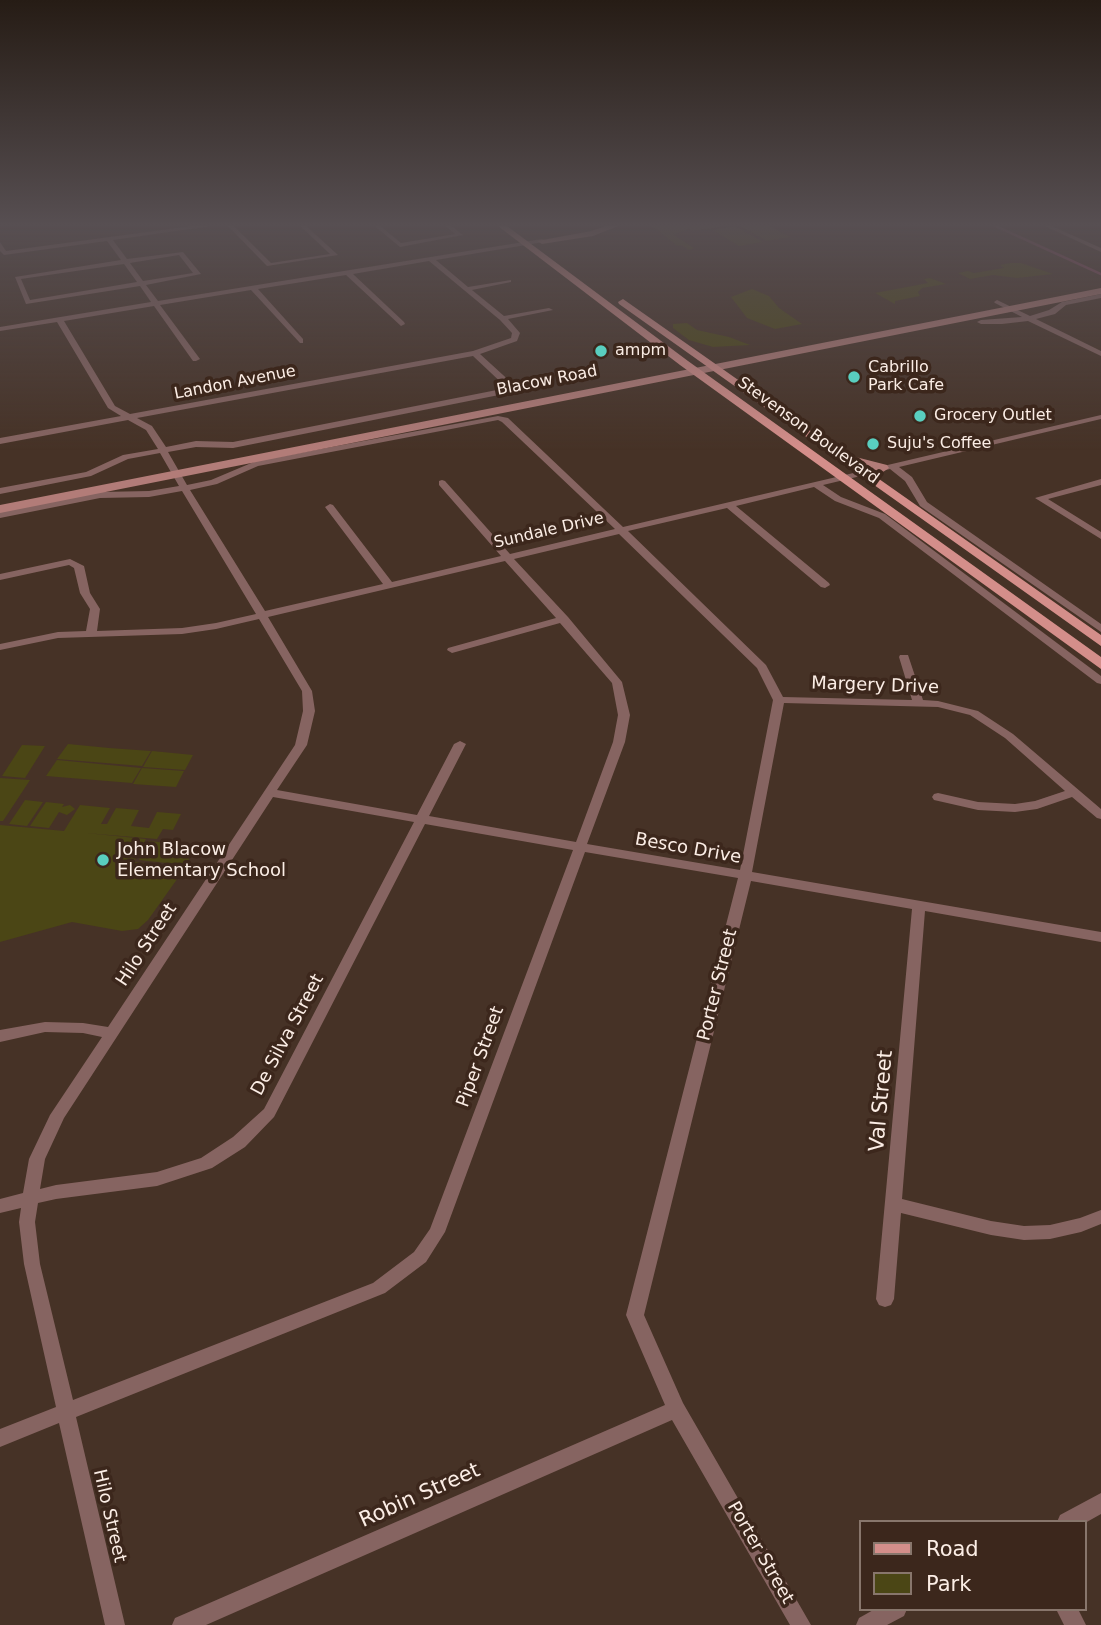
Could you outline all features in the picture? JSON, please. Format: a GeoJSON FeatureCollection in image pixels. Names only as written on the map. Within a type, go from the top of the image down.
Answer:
{"type":"FeatureCollection","features":[{"type":"Feature","properties":{"kind":"main road","name":"Stevenson Boulevard"},"geometry":{"type":"LineString","coordinates":[[600,299],[1101,664]]}},
{"type":"Feature","properties":{"kind":"main road","name":"Stevenson Boulevard"},"geometry":{"type":"LineString","coordinates":[[621,299],[1101,642]]}},
{"type":"Feature","properties":{"kind":"main road","name":"Blacow Road"},"geometry":{"type":"LineString","coordinates":[[0,509],[173,469],[1014,299]]}},
{"type":"Feature","properties":{"kind":"main road","name":"Blacow Road"},"geometry":{"type":"LineString","coordinates":[[707,362],[838,342],[1066,299]]}},
{"type":"Feature","properties":{"kind":"main road"},"geometry":{"type":"LineString","coordinates":[[838,342],[847,335],[884,324]]}},
{"type":"Feature","properties":{"kind":"main road"},"geometry":{"type":"LineString","coordinates":[[840,457],[887,467]]}},
{"type":"Feature","properties":{"kind":"main road","name":"Blacow Road"},"geometry":{"type":"LineString","coordinates":[[0,498],[173,469]]}},
{"type":"Feature","properties":{"kind":"street"},"geometry":{"type":"LineString","coordinates":[[27,299],[29,303],[53,299]]}},
{"type":"Feature","properties":{"kind":"street"},"geometry":{"type":"LineString","coordinates":[[151,299],[196,359]]}},
{"type":"Feature","properties":{"kind":"street"},"geometry":{"type":"LineString","coordinates":[[0,329],[180,299]]}},
{"type":"Feature","properties":{"kind":"street"},"geometry":{"type":"LineString","coordinates":[[263,299],[300,341]]}},
{"type":"Feature","properties":{"kind":"street"},"geometry":{"type":"LineString","coordinates":[[375,299],[401,324]]}},
{"type":"Feature","properties":{"kind":"street"},"geometry":{"type":"LineString","coordinates":[[479,299],[503,318],[549,310]]}},
{"type":"Feature","properties":{"kind":"street","name":"Blacow Road"},"geometry":{"type":"LineString","coordinates":[[981,322],[1031,318],[1052,312],[1063,303],[1079,299]]}},
{"type":"Feature","properties":{"kind":"street"},"geometry":{"type":"LineString","coordinates":[[998,302],[1101,354]]}},
{"type":"Feature","properties":{"kind":"street","name":"Landon Avenue"},"geometry":{"type":"LineString","coordinates":[[0,440],[475,353],[514,339],[516,333],[503,318]]}},
{"type":"Feature","properties":{"kind":"street","name":"Hilo Street"},"geometry":{"type":"LineString","coordinates":[[59,319],[112,408],[149,428],[303,684],[309,711],[302,745],[58,1115],[37,1159],[27,1222],[32,1264],[115,1625]]}},
{"type":"Feature","properties":{"kind":"street","name":"Blacow Road"},"geometry":{"type":"LineString","coordinates":[[0,491],[88,474],[126,457],[195,444],[233,444],[511,390],[475,353]]}},
{"type":"Feature","properties":{"kind":"street","name":"Sundale Drive"},"geometry":{"type":"LineString","coordinates":[[0,647],[58,635],[182,631],[261,616],[1101,416]]}},
{"type":"Feature","properties":{"kind":"street","name":"Blacow Road"},"geometry":{"type":"LineString","coordinates":[[0,515],[100,495],[149,494],[185,488],[214,481],[256,464],[498,418],[505,420],[621,530]]}},
{"type":"Feature","properties":{"kind":"street","name":"Stevenson Boulevard"},"geometry":{"type":"LineString","coordinates":[[887,467],[909,479],[923,503],[1101,629]]}},
{"type":"Feature","properties":{"kind":"street"},"geometry":{"type":"LineString","coordinates":[[1101,482],[1040,498],[1101,536]]}},
{"type":"Feature","properties":{"kind":"street","name":"Piper Street"},"geometry":{"type":"LineString","coordinates":[[0,1438],[379,1288],[420,1257],[437,1232],[619,742],[624,715],[617,682],[442,484]]}},
{"type":"Feature","properties":{"kind":"street","name":"Stevenson Boulevard"},"geometry":{"type":"LineString","coordinates":[[816,485],[838,499],[882,516],[1101,681]]}},
{"type":"Feature","properties":{"kind":"street"},"geometry":{"type":"LineString","coordinates":[[729,505],[825,585]]}},
{"type":"Feature","properties":{"kind":"street"},"geometry":{"type":"LineString","coordinates":[[330,507],[389,585]]}},
{"type":"Feature","properties":{"kind":"street"},"geometry":{"type":"LineString","coordinates":[[621,530],[762,667],[779,700]]}},
{"type":"Feature","properties":{"kind":"street"},"geometry":{"type":"LineString","coordinates":[[0,577],[70,562],[79,566],[85,593],[95,609],[91,633]]}},
{"type":"Feature","properties":{"kind":"street"},"geometry":{"type":"LineString","coordinates":[[452,650],[564,619]]}},
{"type":"Feature","properties":{"kind":"street"},"geometry":{"type":"LineString","coordinates":[[904,657],[918,703]]}},
{"type":"Feature","properties":{"kind":"street","name":"Margery Drive"},"geometry":{"type":"LineString","coordinates":[[779,700],[918,703],[956,707],[992,723],[1101,815]]}},
{"type":"Feature","properties":{"kind":"street","name":"Porter Street"},"geometry":{"type":"LineString","coordinates":[[779,700],[745,877],[635,1315],[676,1409],[802,1625]]}},
{"type":"Feature","properties":{"kind":"street","name":"De Silva Street"},"geometry":{"type":"LineString","coordinates":[[0,1206],[30,1197],[157,1179],[206,1163],[239,1142],[269,1113],[460,744]]}},
{"type":"Feature","properties":{"kind":"street"},"geometry":{"type":"LineString","coordinates":[[938,797],[978,806],[1016,808],[1037,805],[1074,792]]}},
{"type":"Feature","properties":{"kind":"street","name":"Besco Drive"},"geometry":{"type":"LineString","coordinates":[[270,793],[1101,937]]}},
{"type":"Feature","properties":{"kind":"street","name":"Val Street"},"geometry":{"type":"LineString","coordinates":[[885,1299],[919,906]]}},
{"type":"Feature","properties":{"kind":"street"},"geometry":{"type":"LineString","coordinates":[[0,1036],[46,1027],[83,1028],[112,1033]]}},
{"type":"Feature","properties":{"kind":"street"},"geometry":{"type":"LineString","coordinates":[[894,1204],[991,1228],[1024,1233],[1050,1232],[1101,1217]]}},
{"type":"Feature","properties":{"kind":"street","name":"Robin Street"},"geometry":{"type":"LineString","coordinates":[[181,1625],[676,1409]]}},
{"type":"Feature","properties":{"kind":"street"},"geometry":{"type":"LineString","coordinates":[[1070,1520],[1101,1503]]}},
{"type":"Feature","properties":{"kind":"street"},"geometry":{"type":"LineString","coordinates":[[866,1625],[893,1611]]}},
{"type":"Feature","properties":{"kind":"green space"},"geometry":{"type":"Polygon","coordinates":[[[732,299],[771,299],[779,308],[802,324],[775,329],[747,318],[732,299]]]}},
{"type":"Feature","properties":{"kind":"green space"},"geometry":{"type":"Polygon","coordinates":[[[886,299],[906,299],[895,301],[895,304],[886,299]]]}},
{"type":"Feature","properties":{"kind":"green space"},"geometry":{"type":"Polygon","coordinates":[[[687,323],[697,330],[750,345],[713,347],[689,340],[673,328],[673,324],[687,323]]]}},
{"type":"Feature","properties":{"kind":"green space"},"geometry":{"type":"Polygon","coordinates":[[[68,744],[151,751],[142,766],[57,759],[68,744]]]}},
{"type":"Feature","properties":{"kind":"green space"},"geometry":{"type":"Polygon","coordinates":[[[22,745],[45,746],[25,778],[2,776],[22,745]]]}},
{"type":"Feature","properties":{"kind":"green space"},"geometry":{"type":"Polygon","coordinates":[[[152,751],[193,755],[185,770],[143,767],[152,751]]]}},
{"type":"Feature","properties":{"kind":"green space"},"geometry":{"type":"Polygon","coordinates":[[[57,760],[141,768],[132,783],[46,776],[57,760]]]}},
{"type":"Feature","properties":{"kind":"green space"},"geometry":{"type":"Polygon","coordinates":[[[142,768],[184,771],[176,787],[133,784],[142,768]]]}},
{"type":"Feature","properties":{"kind":"green space"},"geometry":{"type":"Polygon","coordinates":[[[0,778],[30,780],[3,821],[0,821],[0,778]]]}},
{"type":"Feature","properties":{"kind":"green space"},"geometry":{"type":"Polygon","coordinates":[[[25,800],[43,802],[27,826],[9,824],[25,800]]]}},
{"type":"Feature","properties":{"kind":"green space"},"geometry":{"type":"Polygon","coordinates":[[[46,802],[64,804],[62,807],[70,805],[75,809],[67,815],[59,812],[49,828],[30,826],[46,802]]]}},
{"type":"Feature","properties":{"kind":"green space"},"geometry":{"type":"Polygon","coordinates":[[[80,805],[110,808],[101,824],[107,824],[116,808],[139,810],[131,826],[149,828],[157,812],[181,814],[173,830],[163,829],[157,839],[86,833],[146,839],[134,862],[185,868],[148,920],[138,929],[122,931],[72,922],[0,942],[0,825],[64,831],[80,805]]]}},
{"type":"Feature","properties":{"kind":"green space"},"geometry":{"type":"Polygon","coordinates":[[[149,841],[196,846],[186,865],[139,860],[149,841]]]}},
{"type":"Feature","properties":{"kind":"place","name":"ampm"},"geometry":{"type":"Point","coordinates":[601,351]}},
{"type":"Feature","properties":{"kind":"place","name":"Cabrillo Park Cafe"},"geometry":{"type":"Point","coordinates":[854,377]}},
{"type":"Feature","properties":{"kind":"place","name":"Grocery Outlet"},"geometry":{"type":"Point","coordinates":[920,416]}},
{"type":"Feature","properties":{"kind":"place","name":"Suju's Coffee"},"geometry":{"type":"Point","coordinates":[873,444]}},
{"type":"Feature","properties":{"kind":"place","name":"John Blacow Elementary School"},"geometry":{"type":"Point","coordinates":[103,860]}}]}
